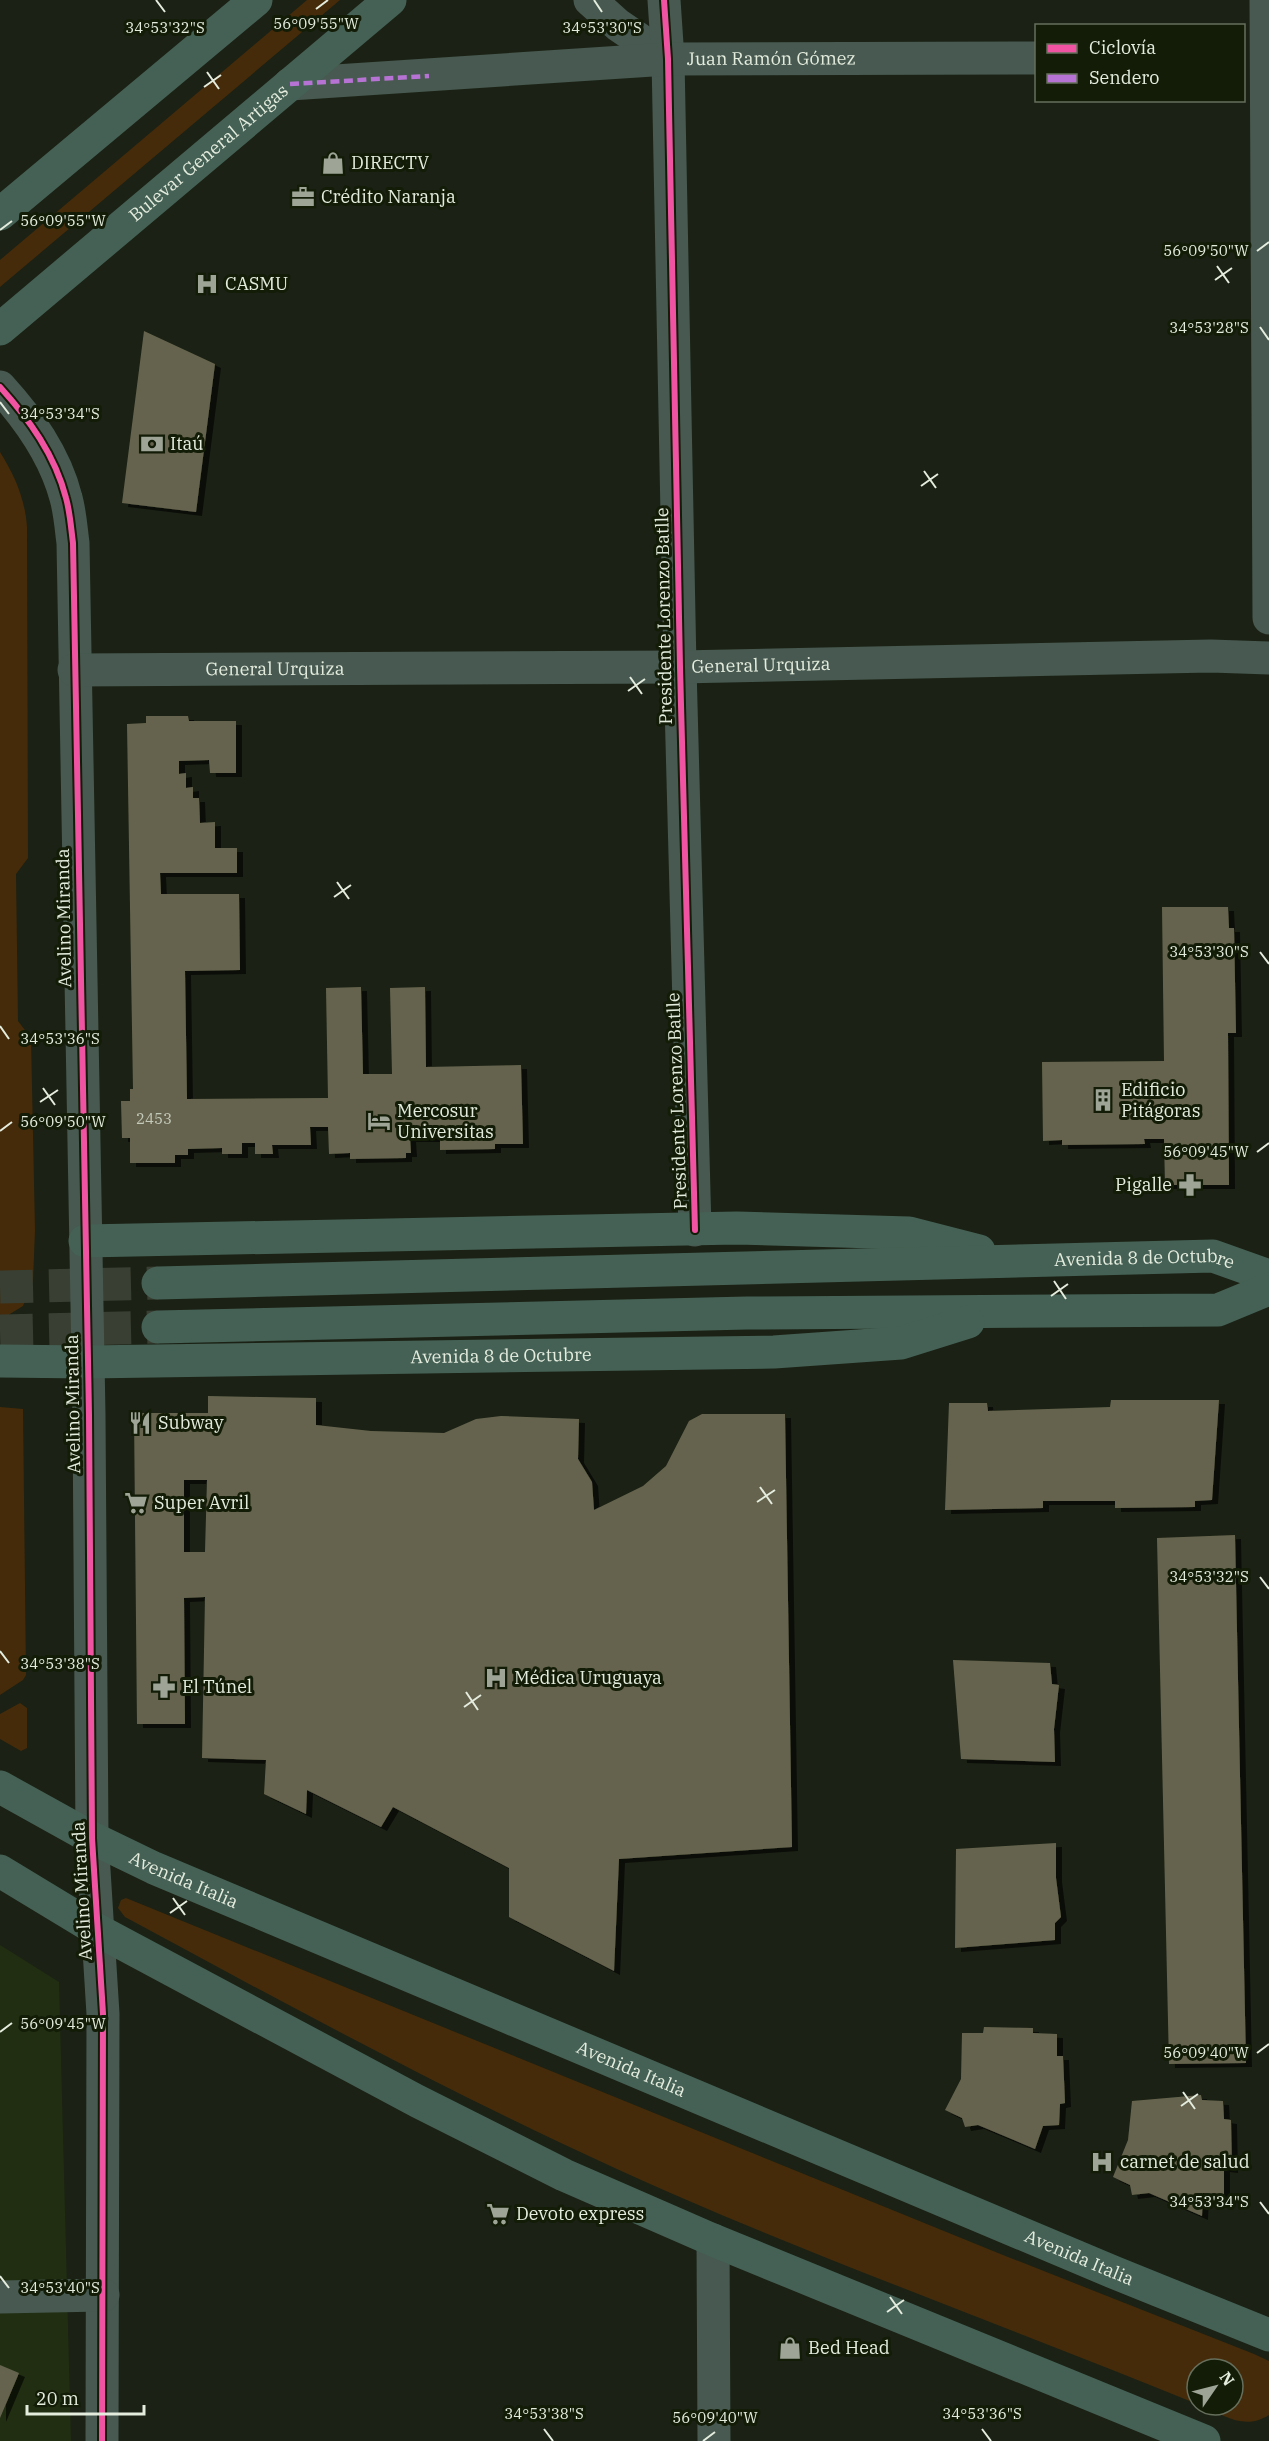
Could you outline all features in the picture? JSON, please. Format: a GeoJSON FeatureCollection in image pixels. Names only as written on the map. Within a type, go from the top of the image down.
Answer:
{"type":"FeatureCollection","features":[{"type":"Feature","properties":{"kind":"main road"},"geometry":{"type":"LineString","coordinates":[[0,214],[255,0]]}},
{"type":"Feature","properties":{"kind":"main road","name":"Bulevar General Artigas"},"geometry":{"type":"LineString","coordinates":[[0,329],[390,0]]}},
{"type":"Feature","properties":{"kind":"main road","name":"Avenida 8 de Octubre"},"geometry":{"type":"LineString","coordinates":[[85,1241],[737,1228],[909,1233],[1016,1260]]}},
{"type":"Feature","properties":{"kind":"main road","name":"Avenida 8 de Octubre"},"geometry":{"type":"LineString","coordinates":[[158,1283],[1213,1256],[1269,1276]]}},
{"type":"Feature","properties":{"kind":"main road","name":"Avenida 8 de Octubre"},"geometry":{"type":"LineString","coordinates":[[158,1327],[747,1313],[1218,1310],[1269,1289]]}},
{"type":"Feature","properties":{"kind":"main road","name":"Avenida 8 de Octubre"},"geometry":{"type":"LineString","coordinates":[[0,1361],[87,1362],[774,1352],[901,1343],[998,1312]]}},
{"type":"Feature","properties":{"kind":"main road","name":"Avenida Italia"},"geometry":{"type":"LineString","coordinates":[[0,1787],[154,1869],[1113,2272],[1269,2335]]}},
{"type":"Feature","properties":{"kind":"main road"},"geometry":{"type":"LineString","coordinates":[[0,1871],[99,1931],[417,2101],[554,2170],[714,2240],[1204,2441]]}},
{"type":"Feature","properties":{"kind":"street"},"geometry":{"type":"LineString","coordinates":[[590,0],[618,25],[668,59]]}},
{"type":"Feature","properties":{"kind":"street","name":"Presidente Lorenzo Batlle"},"geometry":{"type":"LineString","coordinates":[[664,0],[668,59],[680,667],[695,1230]]}},
{"type":"Feature","properties":{"kind":"street"},"geometry":{"type":"LineString","coordinates":[[1266,0],[1260,57],[1269,618]]}},
{"type":"Feature","properties":{"kind":"street","name":"Juan Ramón Gómez"},"geometry":{"type":"LineString","coordinates":[[290,84],[668,59],[1035,58]]}},
{"type":"Feature","properties":{"kind":"street","name":"Avelino Miranda"},"geometry":{"type":"LineString","coordinates":[[0,387],[38,433],[66,497],[73,543],[87,1362],[92,1838],[103,2014],[102,2441]]}},
{"type":"Feature","properties":{"kind":"street","name":"General Urquiza"},"geometry":{"type":"LineString","coordinates":[[74,670],[680,667],[1211,656],[1269,658]]}},
{"type":"Feature","properties":{"kind":"street"},"geometry":{"type":"LineString","coordinates":[[714,2240],[714,2441]]}},
{"type":"Feature","properties":{"kind":"street"},"geometry":{"type":"LineString","coordinates":[[0,2297],[103,2295]]}},
{"type":"Feature","properties":{"kind":"shaded area"},"geometry":{"type":"Polygon","coordinates":[[[307,0],[340,0],[0,287],[0,260],[307,0]]]}},
{"type":"Feature","properties":{"kind":"shaded area"},"geometry":{"type":"Polygon","coordinates":[[[0,452],[18,488],[27,527],[28,858],[16,874],[18,1021],[31,1038],[35,1230],[33,1281],[23,1306],[0,1320],[0,452]]]}},
{"type":"Feature","properties":{"kind":"shaded area"},"geometry":{"type":"Polygon","coordinates":[[[0,1407],[23,1409],[26,1675],[23,1680],[0,1695],[0,1407]]]}},
{"type":"Feature","properties":{"kind":"shaded area"},"geometry":{"type":"Polygon","coordinates":[[[20,1703],[27,1708],[27,1748],[21,1751],[0,1739],[0,1714],[20,1703]]]}},
{"type":"Feature","properties":{"kind":"shaded area"},"geometry":{"type":"Polygon","coordinates":[[[126,1898],[998,2253],[1254,2354],[1269,2361],[1269,2415],[1251,2422],[1226,2417],[1245,2417],[1245,2357],[1185,2357],[1185,2399],[783,2240],[647,2183],[421,2074],[125,1917],[118,1908],[121,1900],[126,1898]]]}},
{"type":"Feature","properties":{"kind":"shaded area"},"geometry":{"type":"Polygon","coordinates":[[[0,1945],[59,1982],[71,2441],[0,2441],[0,1945]]]}},
{"type":"Feature","properties":{"kind":"building"},"geometry":{"type":"Polygon","coordinates":[[[144,331],[215,364],[196,512],[122,503],[144,331]]]}},
{"type":"Feature","properties":{"kind":"building"},"geometry":{"type":"Polygon","coordinates":[[[146,716],[188,716],[189,721],[236,721],[236,773],[210,773],[209,760],[179,761],[179,774],[186,773],[186,788],[193,787],[193,798],[199,798],[200,823],[215,822],[215,848],[237,848],[237,873],[160,873],[161,894],[239,894],[240,970],[185,971],[187,1099],[328,1098],[326,988],[361,987],[363,1074],[392,1074],[390,988],[425,987],[426,1067],[521,1065],[523,1144],[495,1144],[495,1149],[440,1150],[440,1138],[410,1138],[411,1153],[406,1153],[406,1158],[350,1159],[350,1153],[329,1154],[328,1127],[310,1127],[311,1145],[272,1145],[273,1154],[255,1154],[255,1143],[242,1143],[242,1154],[222,1154],[222,1148],[188,1149],[188,1155],[175,1155],[175,1163],[130,1163],[130,1138],[122,1138],[121,1101],[130,1101],[130,1089],[133,1089],[127,724],[146,723],[146,716]]]}},
{"type":"Feature","properties":{"kind":"building"},"geometry":{"type":"Polygon","coordinates":[[[1162,907],[1228,907],[1229,928],[1234,928],[1236,1033],[1228,1033],[1229,1185],[1165,1185],[1164,1139],[1144,1139],[1145,1144],[1062,1145],[1062,1140],[1043,1141],[1042,1062],[1164,1061],[1162,907]]]}},
{"type":"Feature","properties":{"kind":"building","name":"Médica Uruguaya"},"geometry":{"type":"Polygon","coordinates":[[[208,1396],[316,1398],[316,1425],[371,1431],[444,1433],[476,1419],[501,1416],[579,1419],[578,1459],[592,1482],[594,1510],[643,1486],[666,1466],[689,1421],[702,1414],[785,1414],[792,1847],[619,1859],[614,1971],[509,1917],[509,1868],[393,1807],[381,1827],[307,1790],[306,1814],[264,1794],[266,1760],[202,1758],[205,1597],[184,1598],[185,1724],[137,1724],[134,1413],[208,1413],[208,1396]],[[184,1480],[184,1552],[205,1552],[207,1480],[184,1480]]]}},
{"type":"Feature","properties":{"kind":"building"},"geometry":{"type":"Polygon","coordinates":[[[1111,1400],[1219,1400],[1212,1500],[1195,1501],[1195,1507],[1115,1508],[1115,1501],[1043,1501],[1043,1508],[945,1510],[949,1403],[987,1403],[988,1411],[1110,1407],[1111,1400]]]}},
{"type":"Feature","properties":{"kind":"building"},"geometry":{"type":"Polygon","coordinates":[[[1235,1535],[1246,2063],[1169,2064],[1157,1538],[1235,1535]]]}},
{"type":"Feature","properties":{"kind":"building"},"geometry":{"type":"Polygon","coordinates":[[[953,1660],[1050,1663],[1052,1684],[1059,1685],[1054,1729],[1055,1762],[961,1759],[953,1660]]]}},
{"type":"Feature","properties":{"kind":"building"},"geometry":{"type":"Polygon","coordinates":[[[1056,1843],[1056,1878],[1061,1917],[1055,1923],[1055,1940],[955,1948],[956,1849],[1056,1843]]]}},
{"type":"Feature","properties":{"kind":"building"},"geometry":{"type":"Polygon","coordinates":[[[984,2027],[1033,2028],[1033,2033],[1057,2034],[1057,2056],[1063,2056],[1065,2103],[1060,2104],[1059,2125],[1043,2126],[1035,2149],[978,2125],[965,2127],[962,2118],[945,2110],[961,2079],[962,2033],[983,2033],[984,2027]]]}},
{"type":"Feature","properties":{"kind":"building"},"geometry":{"type":"Polygon","coordinates":[[[1201,2095],[1202,2100],[1223,2101],[1224,2119],[1231,2120],[1232,2169],[1224,2168],[1224,2194],[1203,2193],[1202,2216],[1149,2193],[1132,2195],[1130,2185],[1113,2177],[1128,2140],[1132,2101],[1201,2095]]]}},
{"type":"Feature","properties":{"kind":"building"},"geometry":{"type":"Polygon","coordinates":[[[0,2365],[19,2373],[0,2418],[0,2365]]]}},
{"type":"Feature","properties":{"kind":"tunnel"},"geometry":{"type":"LineString","coordinates":[[0,1287],[158,1283]]}},
{"type":"Feature","properties":{"kind":"tunnel"},"geometry":{"type":"LineString","coordinates":[[0,1331],[158,1327]]}},
{"type":"Feature","properties":{"kind":"marked path"},"geometry":{"type":"LineString","coordinates":[[290,84],[429,76]]}},
{"type":"Feature","properties":{"kind":"cycle path"},"geometry":{"type":"LineString","coordinates":[[664,0],[668,59],[680,667],[695,1230]]}},
{"type":"Feature","properties":{"kind":"cycle path"},"geometry":{"type":"LineString","coordinates":[[0,387],[31,425],[48,452],[67,503],[73,543],[89,1415],[92,1838],[103,2014],[102,2441]]}},
{"type":"Feature","properties":{"kind":"place","name":"DIRECTV"},"geometry":{"type":"Point","coordinates":[333,163]}},
{"type":"Feature","properties":{"kind":"place","name":"Crédito Naranja"},"geometry":{"type":"Point","coordinates":[303,197]}},
{"type":"Feature","properties":{"kind":"place","name":"CASMU"},"geometry":{"type":"Point","coordinates":[207,284]}},
{"type":"Feature","properties":{"kind":"place","name":"Itaú"},"geometry":{"type":"Point","coordinates":[152,444]}},
{"type":"Feature","properties":{"kind":"place","name":"Edificio Pitágoras"},"geometry":{"type":"Point","coordinates":[1103,1100]}},
{"type":"Feature","properties":{"kind":"place","name":"Mercosur Universitas"},"geometry":{"type":"Point","coordinates":[379,1121]}},
{"type":"Feature","properties":{"kind":"place","name":"Pigalle"},"geometry":{"type":"Point","coordinates":[1190,1185]}},
{"type":"Feature","properties":{"kind":"place","name":"Subway"},"geometry":{"type":"Point","coordinates":[140,1423]}},
{"type":"Feature","properties":{"kind":"place","name":"Super Avril"},"geometry":{"type":"Point","coordinates":[136,1503]}},
{"type":"Feature","properties":{"kind":"place","name":"Médica Uruguaya"},"geometry":{"type":"Point","coordinates":[496,1678]}},
{"type":"Feature","properties":{"kind":"place","name":"El Túnel"},"geometry":{"type":"Point","coordinates":[164,1687]}},
{"type":"Feature","properties":{"kind":"place","name":"carnet de salud"},"geometry":{"type":"Point","coordinates":[1102,2162]}},
{"type":"Feature","properties":{"kind":"place","name":"Devoto express"},"geometry":{"type":"Point","coordinates":[498,2214]}},
{"type":"Feature","properties":{"kind":"place","name":"Bed Head"},"geometry":{"type":"Point","coordinates":[790,2348]}}]}
